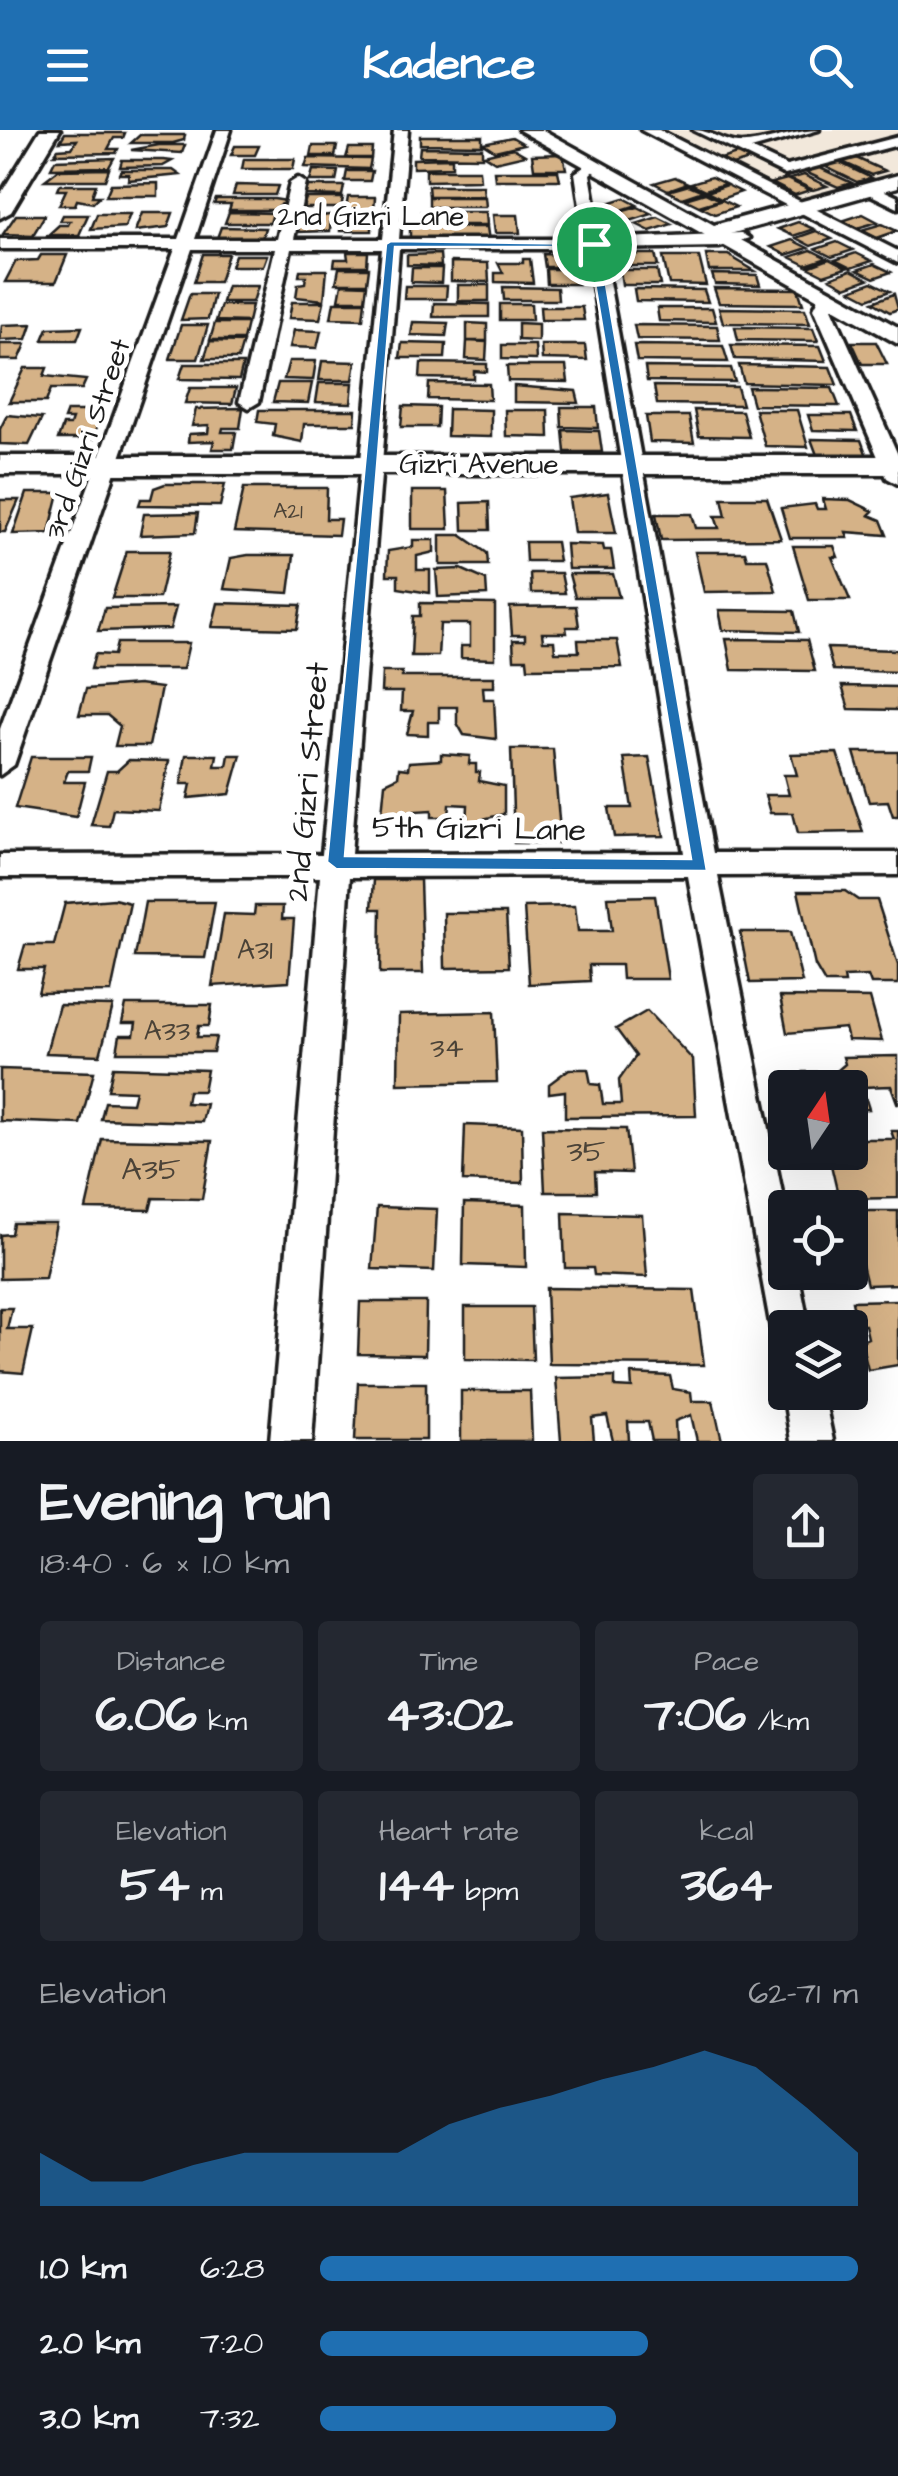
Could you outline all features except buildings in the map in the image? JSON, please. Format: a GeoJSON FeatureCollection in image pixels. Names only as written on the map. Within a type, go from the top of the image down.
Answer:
{"type":"FeatureCollection","features":[{"type":"Feature","properties":{"kind":"main road"},"geometry":{"type":"LineString","coordinates":[[0,192],[38,130]]}},
{"type":"Feature","properties":{"kind":"main road"},"geometry":{"type":"LineString","coordinates":[[0,212],[50,130]]}},
{"type":"Feature","properties":{"kind":"main road"},"geometry":{"type":"LineString","coordinates":[[528,130],[898,324]]}},
{"type":"Feature","properties":{"kind":"main road"},"geometry":{"type":"LineString","coordinates":[[544,130],[898,337]]}},
{"type":"Feature","properties":{"kind":"main road"},"geometry":{"type":"LineString","coordinates":[[727,235],[798,207],[898,181]]}},
{"type":"Feature","properties":{"kind":"main road","name":"Gizri Avenue"},"geometry":{"type":"LineString","coordinates":[[0,466],[633,464],[896,469]]}},
{"type":"Feature","properties":{"kind":"street","name":"3rd Gizri Street"},"geometry":{"type":"LineString","coordinates":[[0,765],[110,466],[224,130]]}},
{"type":"Feature","properties":{"kind":"street","name":"2nd Gizri Street"},"geometry":{"type":"LineString","coordinates":[[291,1441],[336,862],[401,130]]}},
{"type":"Feature","properties":{"kind":"street"},"geometry":{"type":"LineString","coordinates":[[700,130],[785,171],[898,137],[891,130]]}},
{"type":"Feature","properties":{"kind":"street"},"geometry":{"type":"LineString","coordinates":[[716,138],[747,130]]}},
{"type":"Feature","properties":{"kind":"street"},"geometry":{"type":"LineString","coordinates":[[737,148],[812,130]]}},
{"type":"Feature","properties":{"kind":"street"},"geometry":{"type":"LineString","coordinates":[[760,160],[874,130]]}},
{"type":"Feature","properties":{"kind":"street"},"geometry":{"type":"LineString","coordinates":[[657,131],[898,258]]}},
{"type":"Feature","properties":{"kind":"street"},"geometry":{"type":"LineString","coordinates":[[593,165],[582,172],[594,244],[701,866],[787,1310]]}},
{"type":"Feature","properties":{"kind":"street"},"geometry":{"type":"LineString","coordinates":[[249,402],[288,242],[298,183]]}},
{"type":"Feature","properties":{"kind":"street"},"geometry":{"type":"LineString","coordinates":[[870,190],[898,203]]}},
{"type":"Feature","properties":{"kind":"street","name":"2nd Gizri Lane"},"geometry":{"type":"LineString","coordinates":[[0,244],[594,244],[727,235]]}},
{"type":"Feature","properties":{"kind":"street"},"geometry":{"type":"LineString","coordinates":[[828,298],[823,308],[896,469]]}},
{"type":"Feature","properties":{"kind":"street","name":"5th Gizri Lane"},"geometry":{"type":"LineString","coordinates":[[0,866],[336,862],[898,864]]}},
{"type":"Feature","properties":{"kind":"street"},"geometry":{"type":"LineString","coordinates":[[806,1410],[812,1441]]}},
{"type":"Feature","properties":{"kind":"shaded area"},"geometry":{"type":"Polygon","coordinates":[[[654,130],[898,130],[898,176],[796,206],[654,130]]]}},
{"type":"Feature","properties":{"kind":"route"},"geometry":{"type":"LineString","coordinates":[[391,244],[594,244],[701,866],[336,862],[391,244]]}}]}
